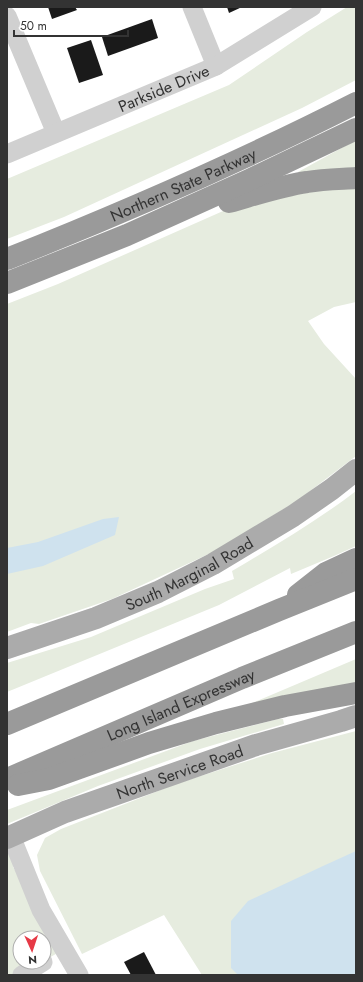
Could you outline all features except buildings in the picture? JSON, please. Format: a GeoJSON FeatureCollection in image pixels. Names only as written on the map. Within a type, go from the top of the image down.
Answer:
{"type":"FeatureCollection","features":[{"type":"Feature","properties":{"kind":"highway","name":"Northern State Parkway"},"geometry":{"type":"LineString","coordinates":[[7,259],[204,176],[305,129],[356,103]]}},
{"type":"Feature","properties":{"kind":"highway","name":"Northern State Parkway"},"geometry":{"type":"LineString","coordinates":[[7,283],[145,227],[256,177],[356,129]]}},
{"type":"Feature","properties":{"kind":"highway"},"geometry":{"type":"LineString","coordinates":[[145,227],[289,185],[325,180],[356,178]]}},
{"type":"Feature","properties":{"kind":"highway"},"geometry":{"type":"LineString","coordinates":[[279,610],[326,573],[356,559]]}},
{"type":"Feature","properties":{"kind":"highway"},"geometry":{"type":"LineString","coordinates":[[7,724],[356,579]]}},
{"type":"Feature","properties":{"kind":"highway","name":"Long Island Expressway"},"geometry":{"type":"LineString","coordinates":[[7,779],[242,678],[356,632]]}},
{"type":"Feature","properties":{"kind":"highway"},"geometry":{"type":"LineString","coordinates":[[7,787],[49,779],[149,743],[216,723],[285,706],[356,693]]}},
{"type":"Feature","properties":{"kind":"main road","name":"South Marginal Road"},"geometry":{"type":"LineString","coordinates":[[7,648],[96,618],[158,592],[213,564],[293,516],[356,470]]}},
{"type":"Feature","properties":{"kind":"main road","name":"North Service Road"},"geometry":{"type":"LineString","coordinates":[[9,837],[65,812],[256,744],[356,716]]}},
{"type":"Feature","properties":{"kind":"street"},"geometry":{"type":"LineString","coordinates":[[192,7],[216,66]]}},
{"type":"Feature","properties":{"kind":"street","name":"Parkside Drive"},"geometry":{"type":"LineString","coordinates":[[7,154],[216,66],[312,7]]}},
{"type":"Feature","properties":{"kind":"street"},"geometry":{"type":"LineString","coordinates":[[7,16],[56,133]]}},
{"type":"Feature","properties":{"kind":"street"},"geometry":{"type":"LineString","coordinates":[[9,837],[41,910],[79,975]]}},
{"type":"Feature","properties":{"kind":"street"},"geometry":{"type":"LineString","coordinates":[[52,956],[64,949]]}},
{"type":"Feature","properties":{"kind":"shaded area"},"geometry":{"type":"Polygon","coordinates":[[[347,7],[356,7],[356,80],[302,108],[64,217],[7,239],[7,179],[229,85],[307,32],[347,7]]]}},
{"type":"Feature","properties":{"kind":"shaded area"},"geometry":{"type":"Polygon","coordinates":[[[356,140],[356,173],[300,177],[298,172],[356,140]]]}},
{"type":"Feature","properties":{"kind":"shaded area"},"geometry":{"type":"Polygon","coordinates":[[[356,185],[356,302],[334,307],[308,321],[324,344],[356,379],[356,456],[297,501],[213,552],[112,599],[39,624],[31,623],[7,632],[7,304],[58,284],[248,200],[356,185]]]}},
{"type":"Feature","properties":{"kind":"shaded area"},"geometry":{"type":"Polygon","coordinates":[[[356,491],[356,546],[291,574],[290,568],[219,605],[7,692],[7,663],[91,637],[205,589],[234,579],[232,571],[311,523],[356,491]]]}},
{"type":"Feature","properties":{"kind":"shaded area"},"geometry":{"type":"Polygon","coordinates":[[[356,659],[356,686],[245,706],[356,659]]]}},
{"type":"Feature","properties":{"kind":"shaded area"},"geometry":{"type":"Polygon","coordinates":[[[283,719],[284,724],[200,749],[98,786],[7,824],[7,810],[193,741],[283,719]]]}},
{"type":"Feature","properties":{"kind":"shaded area"},"geometry":{"type":"Polygon","coordinates":[[[356,731],[356,975],[202,975],[164,915],[82,954],[40,871],[37,855],[45,838],[61,829],[176,784],[272,753],[356,731]]]}},
{"type":"Feature","properties":{"kind":"shaded area"},"geometry":{"type":"Polygon","coordinates":[[[19,848],[13,867],[64,949],[52,956],[52,930],[12,930],[12,970],[30,970],[22,975],[7,975],[7,854],[19,848]]]}},
{"type":"Feature","properties":{"kind":"water"},"geometry":{"type":"Polygon","coordinates":[[[119,517],[115,535],[43,566],[7,574],[7,548],[38,542],[103,519],[119,517]]]}},
{"type":"Feature","properties":{"kind":"water"},"geometry":{"type":"Polygon","coordinates":[[[356,851],[356,975],[238,975],[231,968],[231,921],[248,901],[356,851]]]}}]}
